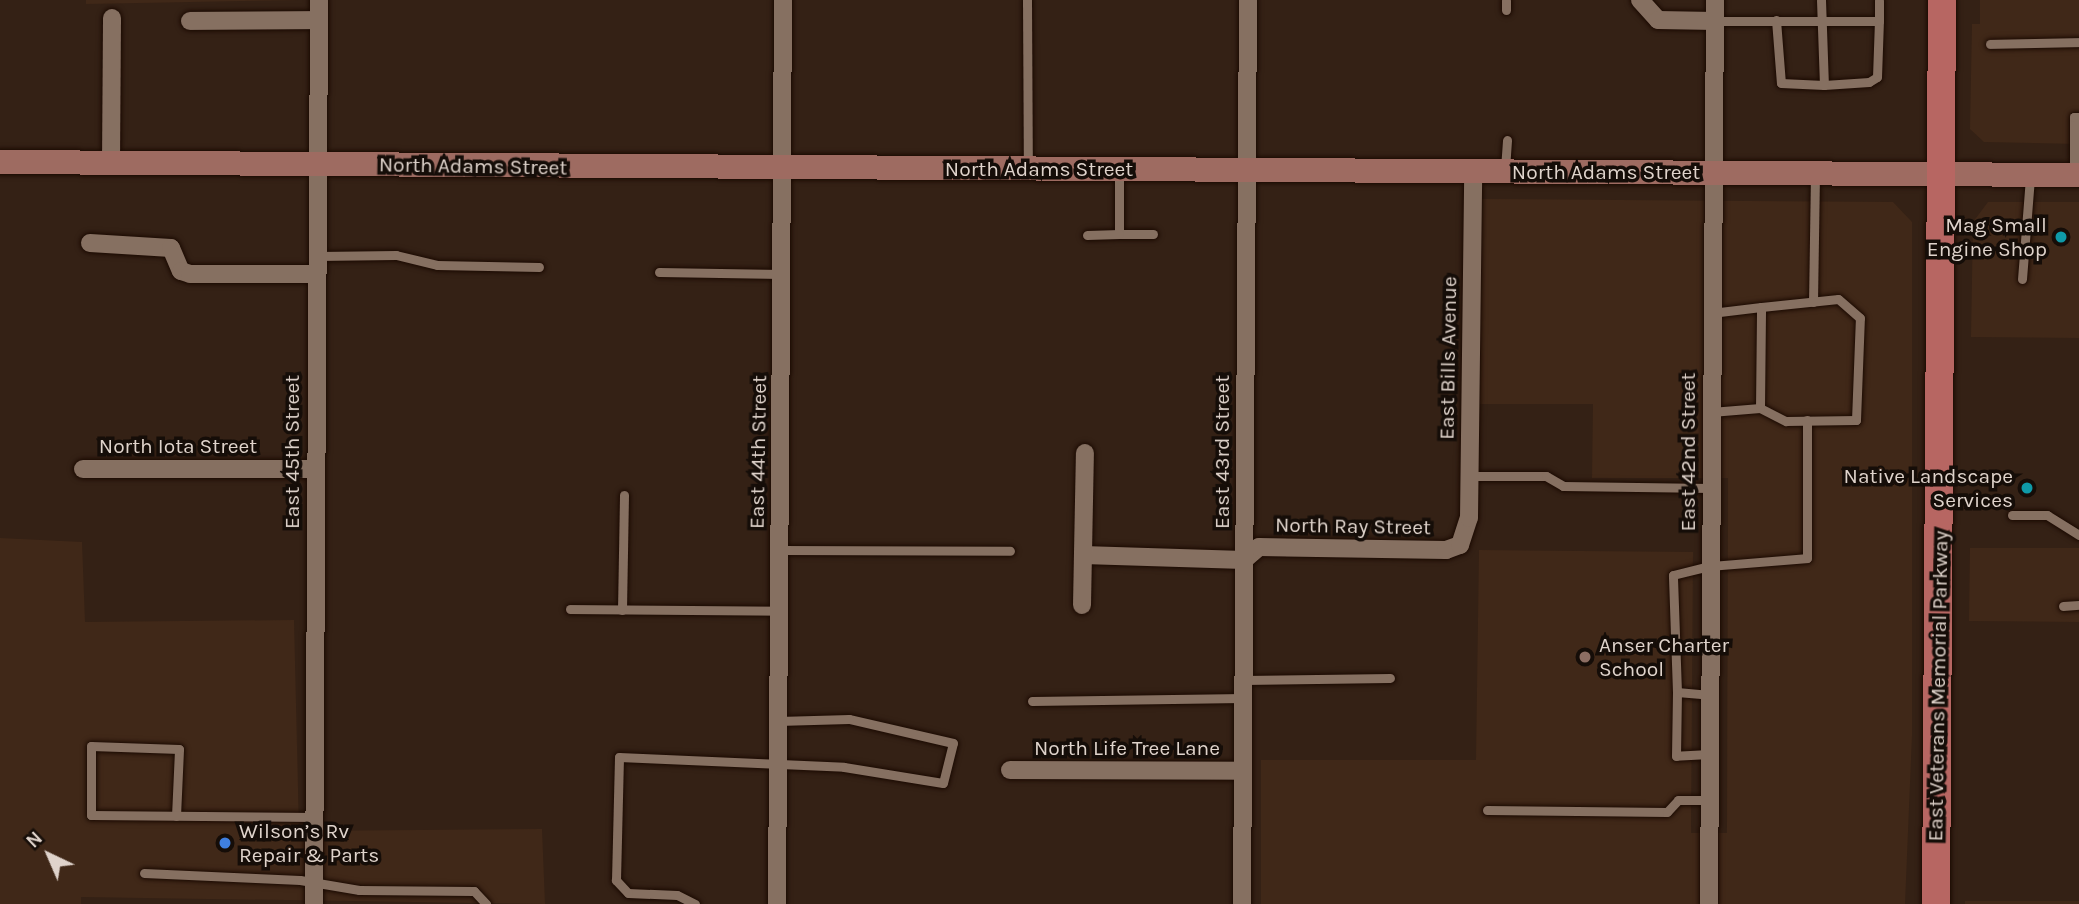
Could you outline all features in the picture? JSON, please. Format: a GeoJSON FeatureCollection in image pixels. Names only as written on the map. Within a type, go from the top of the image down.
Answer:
{"type":"FeatureCollection","features":[{"type":"Feature","properties":{"kind":"main road","name":"East Veterans Memorial Parkway"},"geometry":{"type":"LineString","coordinates":[[1936,904],[1942,0]]}},
{"type":"Feature","properties":{"kind":"street","name":"East 45th Street"},"geometry":{"type":"LineString","coordinates":[[314,904],[319,0]]}},
{"type":"Feature","properties":{"kind":"street","name":"East 44th Street"},"geometry":{"type":"LineString","coordinates":[[777,904],[783,0]]}},
{"type":"Feature","properties":{"kind":"street","name":"East 43rd Street"},"geometry":{"type":"LineString","coordinates":[[1242,904],[1248,0]]}},
{"type":"Feature","properties":{"kind":"street","name":"East 42nd Street"},"geometry":{"type":"LineString","coordinates":[[1709,904],[1715,0]]}},
{"type":"Feature","properties":{"kind":"street"},"geometry":{"type":"LineString","coordinates":[[1643,2],[1658,20],[1715,21]]}},
{"type":"Feature","properties":{"kind":"street"},"geometry":{"type":"LineString","coordinates":[[111,163],[112,18]]}},
{"type":"Feature","properties":{"kind":"street"},"geometry":{"type":"LineString","coordinates":[[190,21],[319,20]]}},
{"type":"Feature","properties":{"kind":"street","name":"North Adams Street"},"geometry":{"type":"LineString","coordinates":[[0,162],[781,169],[1247,169],[2076,175]]}},
{"type":"Feature","properties":{"kind":"street","name":"East Bills Avenue"},"geometry":{"type":"LineString","coordinates":[[1460,545],[1469,518],[1473,171]]}},
{"type":"Feature","properties":{"kind":"street"},"geometry":{"type":"LineString","coordinates":[[90,243],[171,248],[181,271],[190,274],[317,265]]}},
{"type":"Feature","properties":{"kind":"street"},"geometry":{"type":"LineString","coordinates":[[1082,605],[1085,453]]}},
{"type":"Feature","properties":{"kind":"street","name":"North Iota Street"},"geometry":{"type":"LineString","coordinates":[[83,469],[316,469]]}},
{"type":"Feature","properties":{"kind":"street","name":"North Ray Street"},"geometry":{"type":"LineString","coordinates":[[1083,555],[1244,560],[1259,547],[1446,550],[1460,545]]}},
{"type":"Feature","properties":{"kind":"street","name":"North Life Tree Lane"},"geometry":{"type":"LineString","coordinates":[[1010,770],[1243,771]]}},
{"type":"Feature","properties":{"kind":"lane"},"geometry":{"type":"LineString","coordinates":[[1027,0],[1028,169]]}},
{"type":"Feature","properties":{"kind":"lane"},"geometry":{"type":"LineString","coordinates":[[1821,0],[1824,85]]}},
{"type":"Feature","properties":{"kind":"lane"},"geometry":{"type":"LineString","coordinates":[[1776,20],[1781,83],[1824,85],[1869,82],[1877,77],[1879,0]]}},
{"type":"Feature","properties":{"kind":"lane"},"geometry":{"type":"LineString","coordinates":[[1715,21],[1879,21]]}},
{"type":"Feature","properties":{"kind":"lane"},"geometry":{"type":"LineString","coordinates":[[1990,44],[2079,42]]}},
{"type":"Feature","properties":{"kind":"lane"},"geometry":{"type":"LineString","coordinates":[[2076,175],[2074,117],[2079,117]]}},
{"type":"Feature","properties":{"kind":"lane"},"geometry":{"type":"LineString","coordinates":[[1505,171],[1507,140]]}},
{"type":"Feature","properties":{"kind":"lane"},"geometry":{"type":"LineString","coordinates":[[1119,169],[1119,234]]}},
{"type":"Feature","properties":{"kind":"lane"},"geometry":{"type":"LineString","coordinates":[[1813,302],[1815,173]]}},
{"type":"Feature","properties":{"kind":"lane"},"geometry":{"type":"LineString","coordinates":[[2022,279],[2030,175]]}},
{"type":"Feature","properties":{"kind":"lane"},"geometry":{"type":"LineString","coordinates":[[1087,235],[1153,234]]}},
{"type":"Feature","properties":{"kind":"lane"},"geometry":{"type":"LineString","coordinates":[[317,265],[396,255],[437,265],[540,267]]}},
{"type":"Feature","properties":{"kind":"lane"},"geometry":{"type":"LineString","coordinates":[[659,272],[781,274]]}},
{"type":"Feature","properties":{"kind":"lane"},"geometry":{"type":"LineString","coordinates":[[1711,313],[1839,299],[1860,318],[1856,420],[1786,421],[1760,408],[1711,412]]}},
{"type":"Feature","properties":{"kind":"lane"},"geometry":{"type":"LineString","coordinates":[[1760,408],[1761,307]]}},
{"type":"Feature","properties":{"kind":"lane"},"geometry":{"type":"LineString","coordinates":[[1709,754],[1676,756],[1673,575],[1710,566],[1807,558],[1807,420]]}},
{"type":"Feature","properties":{"kind":"lane"},"geometry":{"type":"LineString","coordinates":[[1469,476],[1546,476],[1563,486],[1711,488]]}},
{"type":"Feature","properties":{"kind":"lane"},"geometry":{"type":"LineString","coordinates":[[622,610],[624,495]]}},
{"type":"Feature","properties":{"kind":"lane"},"geometry":{"type":"LineString","coordinates":[[2012,515],[2047,515],[2079,535]]}},
{"type":"Feature","properties":{"kind":"lane"},"geometry":{"type":"LineString","coordinates":[[779,550],[1010,551]]}},
{"type":"Feature","properties":{"kind":"lane"},"geometry":{"type":"LineString","coordinates":[[2063,606],[2079,605]]}},
{"type":"Feature","properties":{"kind":"lane"},"geometry":{"type":"LineString","coordinates":[[570,609],[779,611]]}},
{"type":"Feature","properties":{"kind":"lane"},"geometry":{"type":"LineString","coordinates":[[1032,701],[1390,678]]}},
{"type":"Feature","properties":{"kind":"lane"},"geometry":{"type":"LineString","coordinates":[[1677,692],[1710,695]]}},
{"type":"Feature","properties":{"kind":"lane"},"geometry":{"type":"LineString","coordinates":[[695,904],[677,895],[628,893],[617,880],[619,757],[844,767],[943,783],[953,743],[849,719],[778,721]]}},
{"type":"Feature","properties":{"kind":"lane"},"geometry":{"type":"LineString","coordinates":[[176,816],[179,749],[91,746],[91,815],[176,816],[315,817]]}},
{"type":"Feature","properties":{"kind":"lane"},"geometry":{"type":"LineString","coordinates":[[1487,810],[1667,811],[1678,800],[1709,800]]}},
{"type":"Feature","properties":{"kind":"lane"},"geometry":{"type":"LineString","coordinates":[[144,873],[314,884],[359,890],[474,891],[486,904]]}},
{"type":"Feature","properties":{"kind":"shaded area"},"geometry":{"type":"Polygon","coordinates":[[[86,0],[300,0],[86,4],[86,0]]]}},
{"type":"Feature","properties":{"kind":"shaded area"},"geometry":{"type":"Polygon","coordinates":[[[1980,0],[2079,0],[2079,144],[1984,142],[1970,129],[1972,24],[1980,24],[1980,0]]]}},
{"type":"Feature","properties":{"kind":"shaded area"},"geometry":{"type":"Polygon","coordinates":[[[1482,199],[1893,202],[1912,222],[1912,735],[1905,904],[1261,904],[1261,760],[1476,760],[1479,550],[1693,552],[1691,833],[1727,833],[1728,478],[1592,478],[1593,404],[1480,404],[1482,199]]]}},
{"type":"Feature","properties":{"kind":"shaded area"},"geometry":{"type":"Polygon","coordinates":[[[1988,202],[2079,202],[2079,338],[1971,337],[1973,222],[1988,202]]]}},
{"type":"Feature","properties":{"kind":"shaded area"},"geometry":{"type":"Polygon","coordinates":[[[0,538],[82,542],[85,622],[294,620],[299,831],[542,829],[545,904],[81,897],[81,904],[0,904],[0,538]]]}},
{"type":"Feature","properties":{"kind":"shaded area"},"geometry":{"type":"Polygon","coordinates":[[[1970,548],[2079,548],[2079,622],[1969,621],[1970,548]]]}},
{"type":"Feature","properties":{"kind":"shaded area"},"geometry":{"type":"Polygon","coordinates":[[[1965,901],[2079,901],[2079,904],[1965,904],[1965,901]]]}},
{"type":"Feature","properties":{"kind":"place","name":"Mag Small Engine Shop"},"geometry":{"type":"Point","coordinates":[2061,237]}},
{"type":"Feature","properties":{"kind":"place","name":"Native Landscape Services"},"geometry":{"type":"Point","coordinates":[2027,488]}},
{"type":"Feature","properties":{"kind":"place","name":"Anser Charter School"},"geometry":{"type":"Point","coordinates":[1585,657]}},
{"type":"Feature","properties":{"kind":"place","name":"Wilson’s Rv Repair & Parts"},"geometry":{"type":"Point","coordinates":[225,843]}}]}
